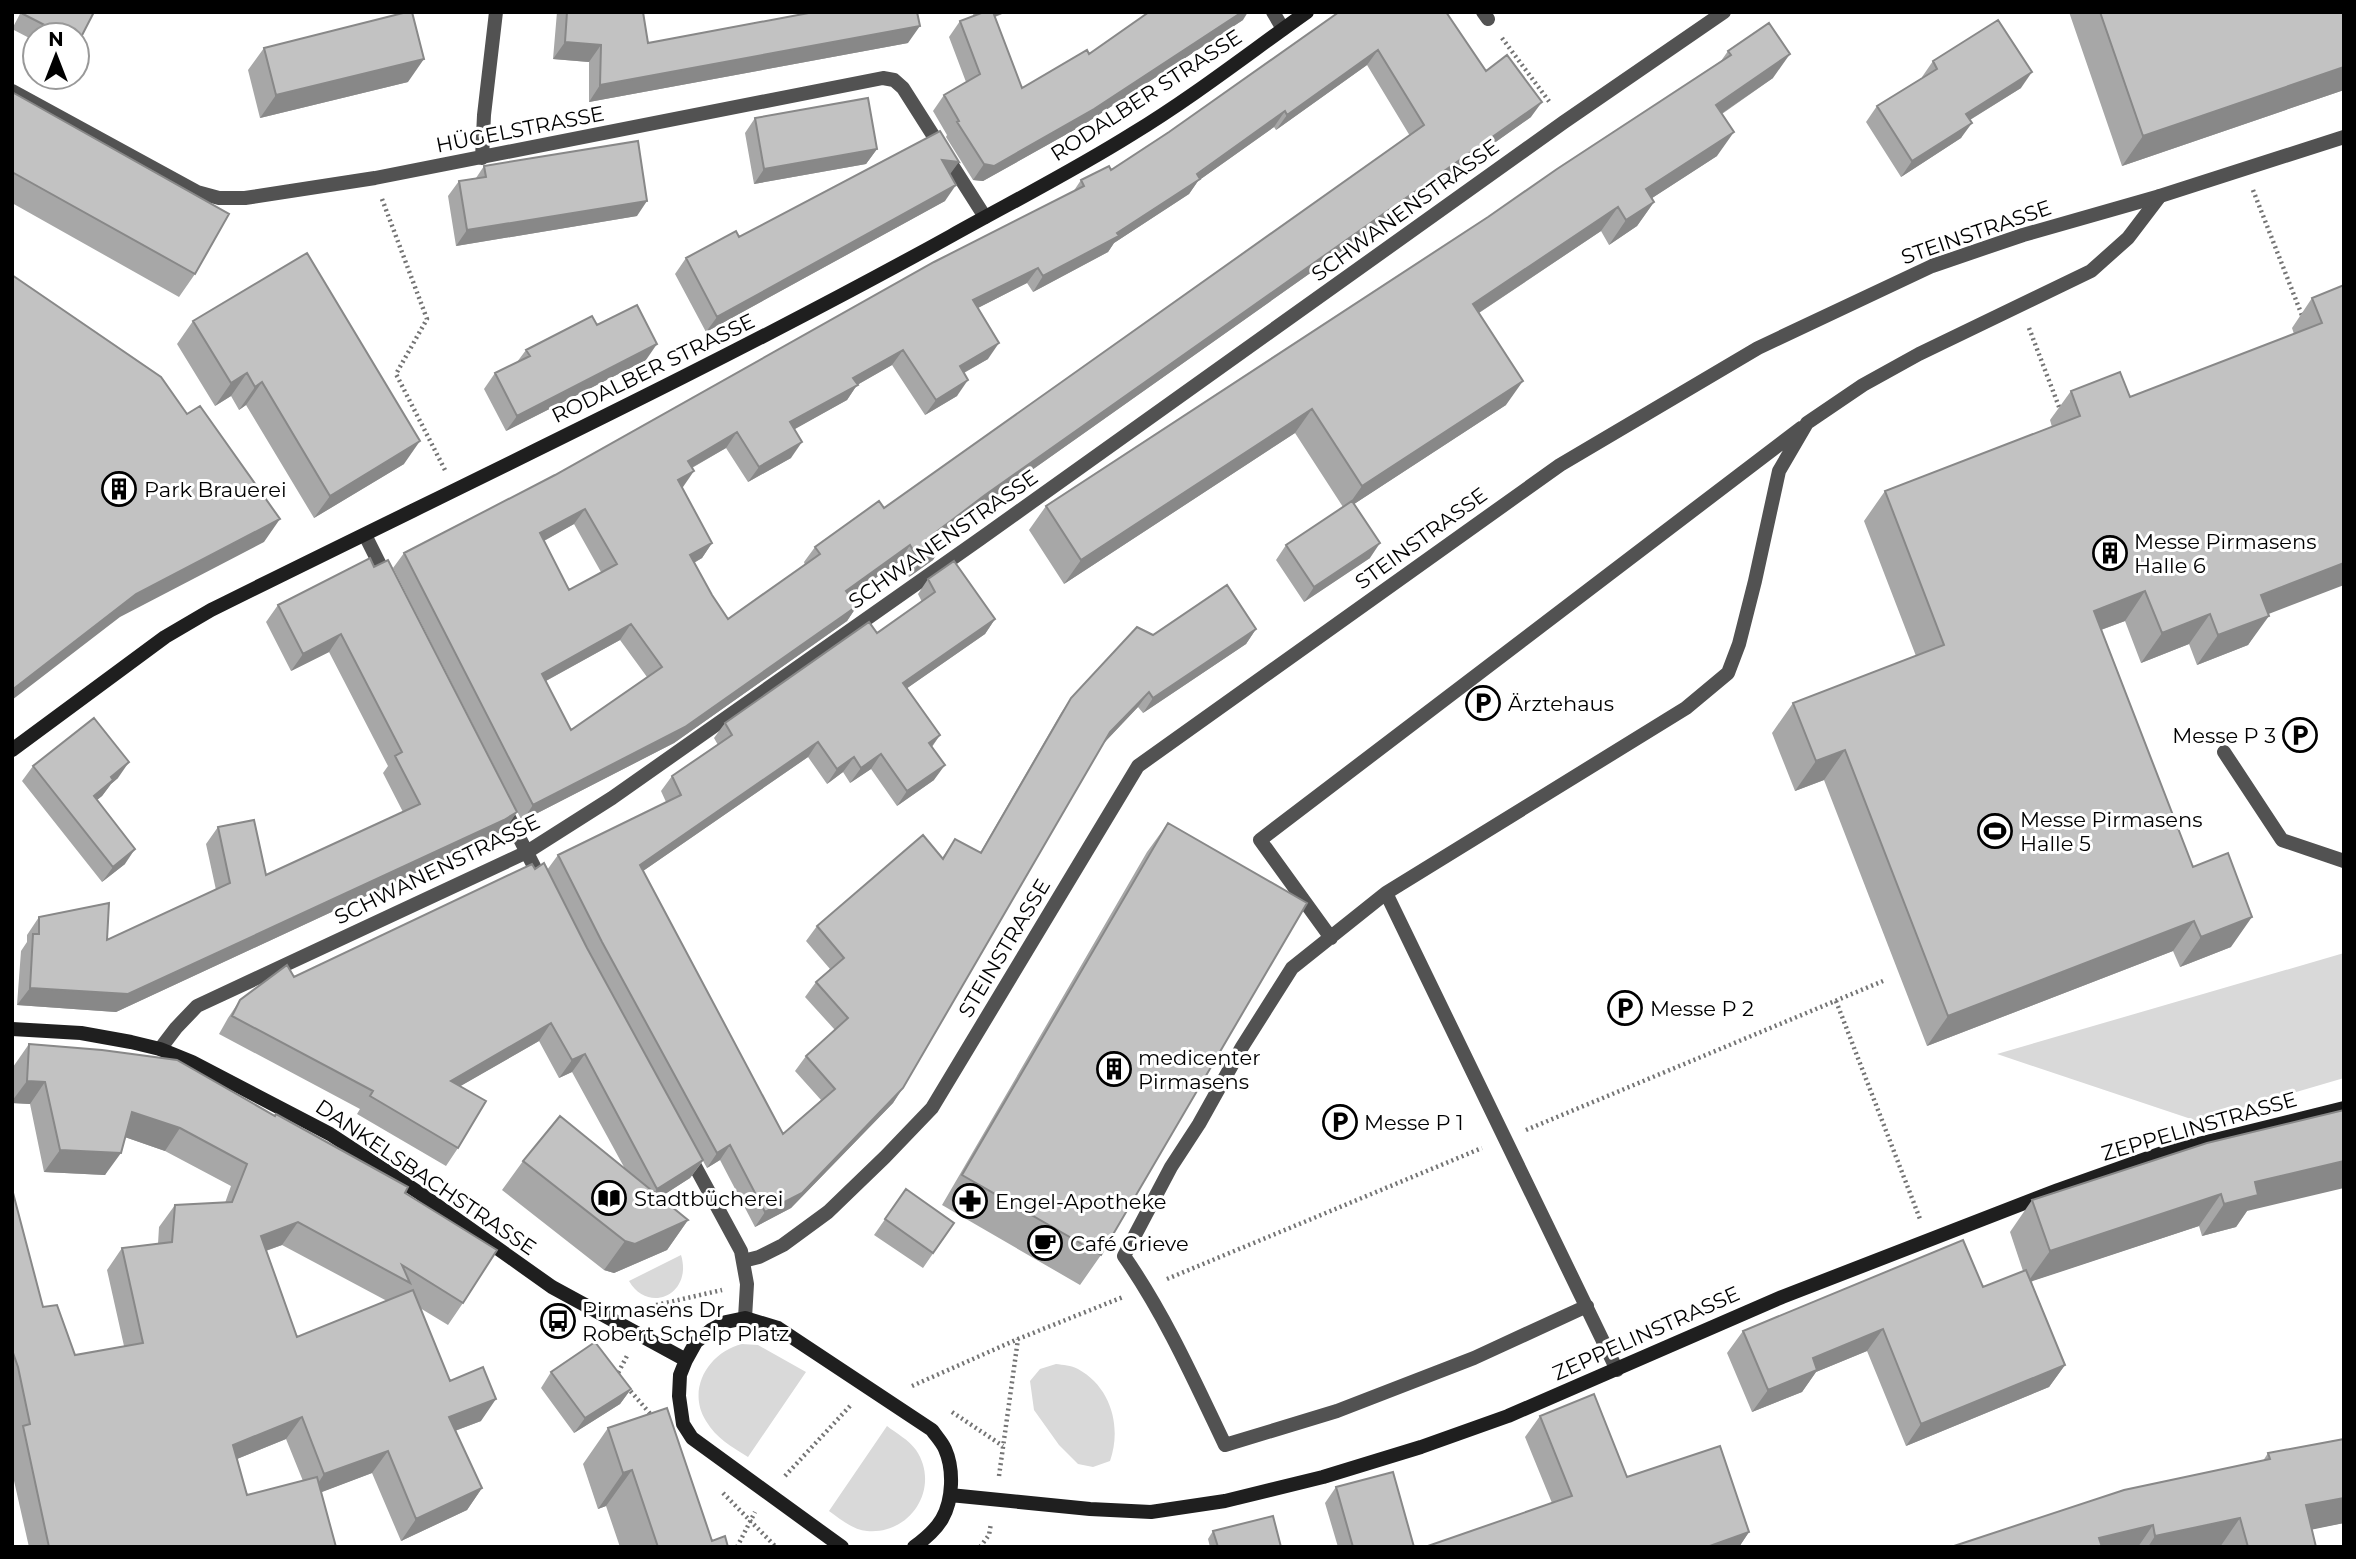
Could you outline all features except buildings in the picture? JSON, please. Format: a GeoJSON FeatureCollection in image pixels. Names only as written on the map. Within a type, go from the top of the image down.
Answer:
{"type":"FeatureCollection","features":[{"type":"Feature","properties":{"kind":"street"},"geometry":{"type":"LineString","coordinates":[[482,158],[484,115],[496,12]]}},
{"type":"Feature","properties":{"kind":"street"},"geometry":{"type":"LineString","coordinates":[[1273,12],[1283,29]]}},
{"type":"Feature","properties":{"kind":"street","name":"RODALBER STRASSE"},"geometry":{"type":"LineString","coordinates":[[12,750],[165,637],[211,610],[847,294],[1135,133],[1200,90],[1307,12]]}},
{"type":"Feature","properties":{"kind":"street","name":"SCHWANENSTRASSE"},"geometry":{"type":"LineString","coordinates":[[160,1049],[197,1006],[527,852],[612,798],[1564,122],[1724,12]]}},
{"type":"Feature","properties":{"kind":"street","name":"HÜGELSTRASSE"},"geometry":{"type":"LineString","coordinates":[[12,91],[197,192],[219,198],[245,198],[482,158],[883,78],[894,80],[903,88],[985,218]]}},
{"type":"Feature","properties":{"kind":"street","name":"STEINSTRASSE"},"geometry":{"type":"LineString","coordinates":[[743,1261],[759,1257],[783,1245],[828,1212],[932,1108],[1138,766],[1560,465],[1758,348],[1932,266],[2023,235],[2344,137]]}},
{"type":"Feature","properties":{"kind":"street"},"geometry":{"type":"LineString","coordinates":[[1331,938],[1260,840],[1807,423],[1863,385],[1919,354],[2091,271],[2128,238],[2160,195]]}},
{"type":"Feature","properties":{"kind":"street"},"geometry":{"type":"LineString","coordinates":[[1587,1306],[1474,1357],[1337,1411],[1224,1445],[1181,1352],[1146,1288],[1124,1256],[1165,1178],[1292,968],[1386,893],[1686,708],[1728,673],[1739,644],[1755,581],[1779,471],[1807,423]]}},
{"type":"Feature","properties":{"kind":"street"},"geometry":{"type":"LineString","coordinates":[[365,535],[396,596]]}},
{"type":"Feature","properties":{"kind":"street"},"geometry":{"type":"LineString","coordinates":[[2224,752],[2283,840],[2344,861]]}},
{"type":"Feature","properties":{"kind":"street"},"geometry":{"type":"LineString","coordinates":[[495,791],[552,901]]}},
{"type":"Feature","properties":{"kind":"street"},"geometry":{"type":"LineString","coordinates":[[1386,893],[1618,1370]]}},
{"type":"Feature","properties":{"kind":"street","name":"DANKELSBACHSTRASSE"},"geometry":{"type":"LineString","coordinates":[[12,1029],[81,1033],[160,1049],[248,1090],[330,1134],[421,1194],[552,1287],[686,1360]]}},
{"type":"Feature","properties":{"kind":"street","name":"ZEPPELINSTRASSE"},"geometry":{"type":"LineString","coordinates":[[950,1495],[1151,1512],[1224,1501],[1323,1478],[1508,1416],[1782,1297],[2058,1190],[2162,1153],[2344,1108]]}},
{"type":"Feature","properties":{"kind":"street"},"geometry":{"type":"LineString","coordinates":[[682,1142],[741,1251],[747,1284],[745,1318]]}},
{"type":"Feature","properties":{"kind":"street"},"geometry":{"type":"LineString","coordinates":[[838,1546],[692,1438],[683,1424],[679,1396],[680,1376],[695,1342],[711,1330],[726,1322],[745,1318],[778,1328],[932,1430],[945,1449],[951,1469],[950,1495],[943,1518],[931,1534],[914,1547]]}},
{"type":"Feature","properties":{"kind":"path"},"geometry":{"type":"LineString","coordinates":[[1485,16],[1542,92]]}},
{"type":"Feature","properties":{"kind":"path"},"geometry":{"type":"LineString","coordinates":[[2244,169],[2305,322]]}},
{"type":"Feature","properties":{"kind":"path"},"geometry":{"type":"LineString","coordinates":[[375,178],[427,319],[396,374],[455,489]]}},
{"type":"Feature","properties":{"kind":"path"},"geometry":{"type":"LineString","coordinates":[[2032,337],[2062,416]]}},
{"type":"Feature","properties":{"kind":"path"},"geometry":{"type":"LineString","coordinates":[[1836,1001],[1922,1223]]}},
{"type":"Feature","properties":{"kind":"path"},"geometry":{"type":"LineString","coordinates":[[1077,1316],[1146,1288]]}},
{"type":"Feature","properties":{"kind":"path"},"geometry":{"type":"LineString","coordinates":[[980,1547],[989,1535],[996,1499],[1018,1339]]}},
{"type":"Feature","properties":{"kind":"path"},"geometry":{"type":"LineString","coordinates":[[913,1386],[924,1394]]}},
{"type":"Feature","properties":{"kind":"path"},"geometry":{"type":"LineString","coordinates":[[947,1409],[1003,1446]]}},
{"type":"Feature","properties":{"kind":"shaded area"},"geometry":{"type":"Polygon","coordinates":[[[2344,953],[2344,1078],[2197,1121],[1997,1054],[2344,953]]]}},
{"type":"Feature","properties":{"kind":"shaded area"},"geometry":{"type":"Polygon","coordinates":[[[681,1255],[681,1280],[667,1295],[647,1297],[637,1291],[629,1281],[681,1255]]]}},
{"type":"Feature","properties":{"kind":"shaded area"},"geometry":{"type":"Polygon","coordinates":[[[742,1344],[758,1345],[806,1372],[748,1457],[725,1442],[710,1427],[700,1409],[699,1397],[700,1385],[711,1363],[730,1348],[742,1344]]]}},
{"type":"Feature","properties":{"kind":"shaded area"},"geometry":{"type":"Polygon","coordinates":[[[1056,1364],[1078,1369],[1099,1386],[1106,1397],[1115,1435],[1110,1461],[1093,1467],[1078,1464],[1059,1445],[1034,1410],[1030,1381],[1040,1369],[1056,1364]]]}},
{"type":"Feature","properties":{"kind":"shaded area"},"geometry":{"type":"Polygon","coordinates":[[[887,1426],[916,1450],[923,1464],[923,1493],[917,1506],[897,1525],[883,1530],[857,1529],[829,1511],[887,1426]]]}},
{"type":"Feature","properties":{"kind":"place","name":"Park Brauerei"},"geometry":{"type":"Point","coordinates":[119,489]}},
{"type":"Feature","properties":{"kind":"place","name":"Messe Pirmasens Halle 6"},"geometry":{"type":"Point","coordinates":[2110,553]}},
{"type":"Feature","properties":{"kind":"place","name":"Ärztehaus"},"geometry":{"type":"Point","coordinates":[1483,703]}},
{"type":"Feature","properties":{"kind":"place","name":"Messe P 3"},"geometry":{"type":"Point","coordinates":[2300,735]}},
{"type":"Feature","properties":{"kind":"place","name":"Messe Pirmasens Halle 5"},"geometry":{"type":"Point","coordinates":[1995,831]}},
{"type":"Feature","properties":{"kind":"place","name":"Messe P 2"},"geometry":{"type":"Point","coordinates":[1625,1008]}},
{"type":"Feature","properties":{"kind":"place","name":"medicenter Pirmasens"},"geometry":{"type":"Point","coordinates":[1114,1069]}},
{"type":"Feature","properties":{"kind":"place","name":"Messe P 1"},"geometry":{"type":"Point","coordinates":[1340,1122]}},
{"type":"Feature","properties":{"kind":"place","name":"Stadtbücherei"},"geometry":{"type":"Point","coordinates":[609,1198]}},
{"type":"Feature","properties":{"kind":"place","name":"Engel-Apotheke"},"geometry":{"type":"Point","coordinates":[970,1201]}},
{"type":"Feature","properties":{"kind":"place","name":"Café Grieve"},"geometry":{"type":"Point","coordinates":[1045,1243]}},
{"type":"Feature","properties":{"kind":"place","name":"Pirmasens Dr Robert Schelp Platz"},"geometry":{"type":"Point","coordinates":[558,1321]}}]}
